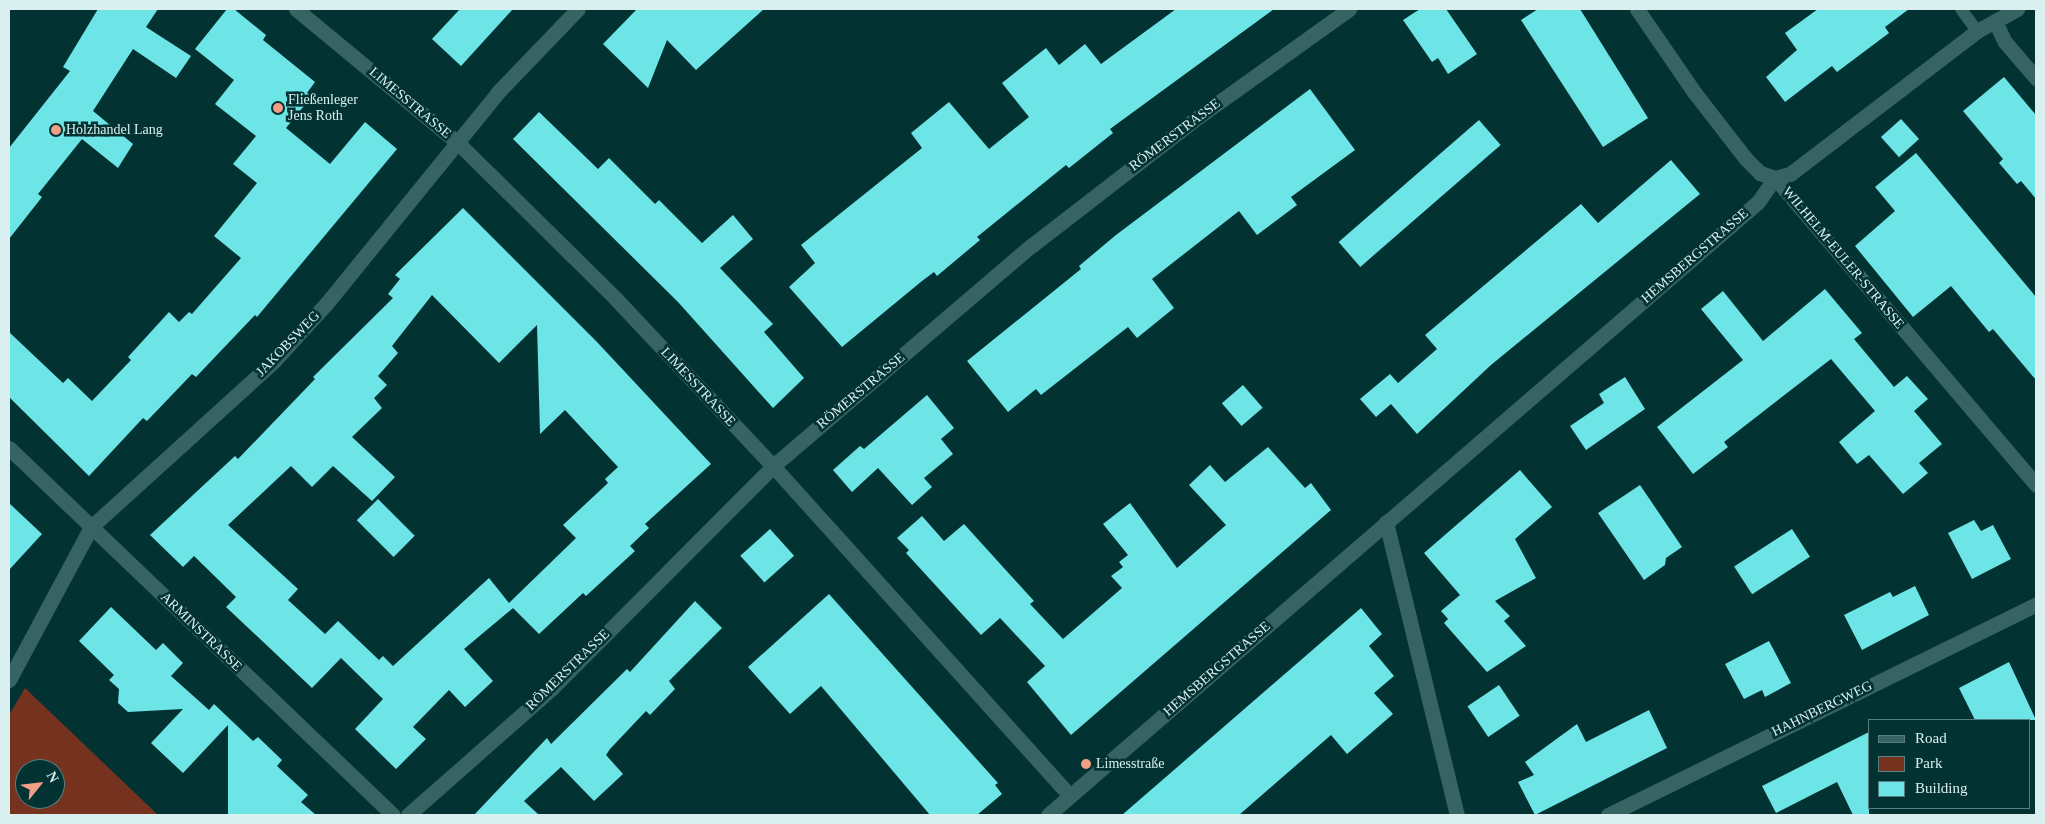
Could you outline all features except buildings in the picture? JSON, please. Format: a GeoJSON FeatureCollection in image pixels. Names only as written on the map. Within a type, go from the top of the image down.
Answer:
{"type":"FeatureCollection","features":[{"type":"Feature","properties":{"kind":"street","name":"LIMESSTRASSE"},"geometry":{"type":"LineString","coordinates":[[296,9],[457,142],[616,298],[772,466],[1070,796]]}},
{"type":"Feature","properties":{"kind":"street","name":"JAKOBSWEG"},"geometry":{"type":"LineString","coordinates":[[9,680],[91,527],[273,362],[326,304],[457,142],[540,45],[578,9]]}},
{"type":"Feature","properties":{"kind":"street","name":"RÖMERSTRASSE"},"geometry":{"type":"LineString","coordinates":[[408,815],[554,687],[772,466],[1031,246],[1194,120],[1349,9]]}},
{"type":"Feature","properties":{"kind":"street","name":"WILHELM-EULER-STRASSE"},"geometry":{"type":"LineString","coordinates":[[1637,9],[1694,92],[1746,159],[1760,173],[1776,178],[2036,485]]}},
{"type":"Feature","properties":{"kind":"street","name":"HEMSBERGSTRASSE"},"geometry":{"type":"LineString","coordinates":[[1048,815],[1758,202],[1776,178],[1790,174],[1977,31],[2017,9]]}},
{"type":"Feature","properties":{"kind":"street"},"geometry":{"type":"LineString","coordinates":[[1995,21],[2005,42],[2036,78]]}},
{"type":"Feature","properties":{"kind":"street","name":"ARMINSTRASSE"},"geometry":{"type":"LineString","coordinates":[[9,448],[394,815]]}},
{"type":"Feature","properties":{"kind":"street"},"geometry":{"type":"LineString","coordinates":[[1386,522],[1457,815]]}},
{"type":"Feature","properties":{"kind":"street","name":"HAHNBERGWEG"},"geometry":{"type":"LineString","coordinates":[[1608,815],[2036,604]]}},
{"type":"Feature","properties":{"kind":"lane"},"geometry":{"type":"LineString","coordinates":[[1961,9],[1977,31]]}},
{"type":"Feature","properties":{"kind":"green space"},"geometry":{"type":"Polygon","coordinates":[[[25,688],[158,815],[9,815],[9,715],[25,688]]]}},
{"type":"Feature","properties":{"kind":"place","name":"Fließenleger Jens Roth"},"geometry":{"type":"Point","coordinates":[278,108]}},
{"type":"Feature","properties":{"kind":"place","name":"Holzhandel Lang"},"geometry":{"type":"Point","coordinates":[56,130]}},
{"type":"Feature","properties":{"kind":"place","name":"Limesstraße"},"geometry":{"type":"Point","coordinates":[1086,764]}}]}
